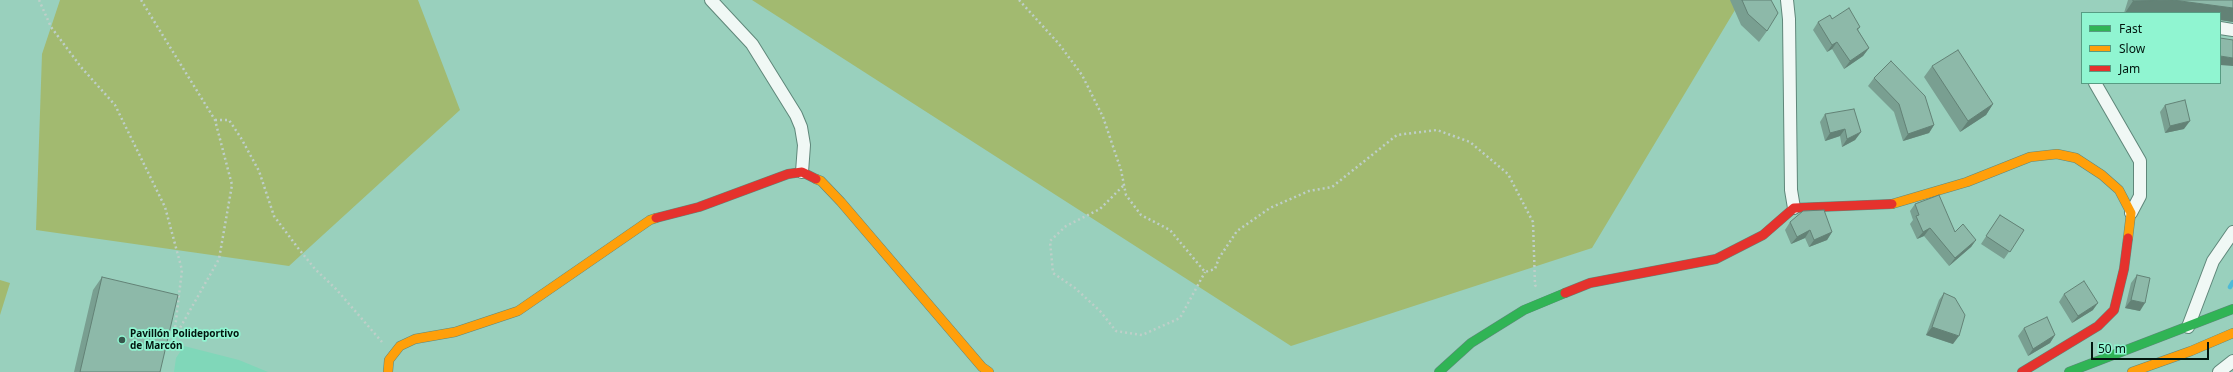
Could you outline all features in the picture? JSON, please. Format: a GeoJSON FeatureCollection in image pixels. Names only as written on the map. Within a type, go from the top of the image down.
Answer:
{"type":"FeatureCollection","features":[{"type":"Feature","properties":{"kind":"street"},"geometry":{"type":"LineString","coordinates":[[711,0],[752,44],[796,116],[801,127],[804,146],[802,172]]}},
{"type":"Feature","properties":{"kind":"street"},"geometry":{"type":"LineString","coordinates":[[1787,0],[1789,19],[1791,190],[1794,208]]}},
{"type":"Feature","properties":{"kind":"street"},"geometry":{"type":"LineString","coordinates":[[2221,28],[2233,30]]}},
{"type":"Feature","properties":{"kind":"street"},"geometry":{"type":"LineString","coordinates":[[2022,372],[2098,326],[2114,310],[2124,269],[2131,213],[2140,196],[2140,161],[2096,84]]}},
{"type":"Feature","properties":{"kind":"street"},"geometry":{"type":"LineString","coordinates":[[1439,372],[1471,343],[1524,310],[1590,283],[1716,260],[1763,235],[1794,208],[1893,204],[1967,182],[2030,157],[2057,154],[2076,158],[2102,175],[2119,190],[2131,213]]}},
{"type":"Feature","properties":{"kind":"street"},"geometry":{"type":"LineString","coordinates":[[388,372],[389,360],[394,351],[415,339],[455,332],[489,322],[518,311],[544,295],[650,220],[699,207],[788,174],[802,172],[821,181],[841,202],[982,367],[989,372]]}},
{"type":"Feature","properties":{"kind":"street"},"geometry":{"type":"LineString","coordinates":[[2188,326],[2213,261],[2233,232]]}},
{"type":"Feature","properties":{"kind":"street"},"geometry":{"type":"LineString","coordinates":[[2069,372],[2233,309]]}},
{"type":"Feature","properties":{"kind":"street"},"geometry":{"type":"LineString","coordinates":[[2132,372],[2191,351],[2233,333]]}},
{"type":"Feature","properties":{"kind":"street"},"geometry":{"type":"LineString","coordinates":[[2219,372],[2233,361]]}},
{"type":"Feature","properties":{"kind":"path"},"geometry":{"type":"LineString","coordinates":[[38,0],[51,27],[81,67],[115,105],[165,207],[182,270],[174,337],[219,259],[232,185],[215,120],[141,0]]}},
{"type":"Feature","properties":{"kind":"path"},"geometry":{"type":"LineString","coordinates":[[1019,0],[1059,44],[1082,75],[1104,117],[1121,170],[1126,195],[1141,215],[1170,230],[1205,272]]}},
{"type":"Feature","properties":{"kind":"path"},"geometry":{"type":"LineString","coordinates":[[215,120],[229,120],[241,138],[259,171],[274,216],[298,248],[315,269],[336,289],[378,338],[394,351]]}},
{"type":"Feature","properties":{"kind":"path"},"geometry":{"type":"LineString","coordinates":[[1123,186],[1100,209],[1066,226],[1050,241],[1053,273],[1075,288],[1100,311],[1116,331],[1142,335],[1180,318],[1205,272],[1214,269],[1219,258],[1237,231],[1270,208],[1309,191],[1332,187],[1397,135],[1437,130],[1470,142],[1508,174],[1533,222],[1535,285],[1548,301]]}},
{"type":"Feature","properties":{"kind":"shaded area"},"geometry":{"type":"Polygon","coordinates":[[[60,0],[418,0],[460,110],[289,266],[36,230],[42,54],[60,0]]]}},
{"type":"Feature","properties":{"kind":"shaded area"},"geometry":{"type":"Polygon","coordinates":[[[752,0],[1741,0],[1592,248],[1291,346],[752,0]]]}},
{"type":"Feature","properties":{"kind":"shaded area"},"geometry":{"type":"Polygon","coordinates":[[[0,280],[10,283],[0,315],[0,280]]]}},
{"type":"Feature","properties":{"kind":"shaded area"},"geometry":{"type":"Polygon","coordinates":[[[184,346],[239,360],[268,372],[174,372],[176,358],[184,346]]]}},
{"type":"Feature","properties":{"kind":"building"},"geometry":{"type":"Polygon","coordinates":[[[1742,0],[1771,0],[1778,13],[1767,31],[1748,14],[1742,0]]]}},
{"type":"Feature","properties":{"kind":"building"},"geometry":{"type":"Polygon","coordinates":[[[2133,0],[2173,0],[2133,1],[2133,0]]]}},
{"type":"Feature","properties":{"kind":"building"},"geometry":{"type":"Polygon","coordinates":[[[2173,0],[2233,0],[2233,8],[2173,0]]]}},
{"type":"Feature","properties":{"kind":"building"},"geometry":{"type":"Polygon","coordinates":[[[1849,8],[1860,27],[1857,29],[1869,48],[1850,61],[1837,42],[1832,45],[1818,22],[1830,15],[1832,19],[1849,8]]]}},
{"type":"Feature","properties":{"kind":"building"},"geometry":{"type":"Polygon","coordinates":[[[2221,38],[2233,40],[2233,58],[2221,56],[2221,38]]]}},
{"type":"Feature","properties":{"kind":"building"},"geometry":{"type":"Polygon","coordinates":[[[1958,50],[1993,104],[1968,121],[1932,66],[1958,50]]]}},
{"type":"Feature","properties":{"kind":"building"},"geometry":{"type":"Polygon","coordinates":[[[1891,61],[1925,96],[1934,125],[1908,134],[1899,104],[1874,78],[1891,61]]]}},
{"type":"Feature","properties":{"kind":"building"},"geometry":{"type":"Polygon","coordinates":[[[2185,100],[2190,121],[2170,126],[2165,105],[2185,100]]]}},
{"type":"Feature","properties":{"kind":"building"},"geometry":{"type":"Polygon","coordinates":[[[1854,109],[1861,132],[1847,139],[1845,129],[1830,133],[1825,114],[1854,109]]]}},
{"type":"Feature","properties":{"kind":"building"},"geometry":{"type":"Polygon","coordinates":[[[1939,195],[1955,232],[1963,224],[1976,240],[1955,258],[1930,228],[1923,232],[1916,216],[1919,215],[1915,204],[1939,195]]]}},
{"type":"Feature","properties":{"kind":"building"},"geometry":{"type":"Polygon","coordinates":[[[1824,210],[1832,232],[1814,240],[1810,230],[1797,237],[1790,222],[1803,211],[1824,210]]]}},
{"type":"Feature","properties":{"kind":"building"},"geometry":{"type":"Polygon","coordinates":[[[2000,215],[2024,230],[2010,252],[1986,236],[2000,215]]]}},
{"type":"Feature","properties":{"kind":"building"},"geometry":{"type":"Polygon","coordinates":[[[2137,275],[2150,278],[2145,303],[2131,300],[2137,275]]]}},
{"type":"Feature","properties":{"kind":"building","name":"Pavillón Polideportivo de Marcón"},"geometry":{"type":"Polygon","coordinates":[[[102,277],[178,295],[160,372],[80,372],[102,277]]]}},
{"type":"Feature","properties":{"kind":"building"},"geometry":{"type":"Polygon","coordinates":[[[2084,281],[2098,303],[2078,316],[2064,294],[2084,281]]]}},
{"type":"Feature","properties":{"kind":"building"},"geometry":{"type":"Polygon","coordinates":[[[1944,293],[1955,298],[1965,315],[1959,336],[1932,327],[1944,293]]]}},
{"type":"Feature","properties":{"kind":"building"},"geometry":{"type":"Polygon","coordinates":[[[2047,317],[2055,335],[2033,349],[2024,328],[2047,317]]]}},
{"type":"Feature","properties":{"kind":"waterway"},"geometry":{"type":"LineString","coordinates":[[2230,287],[2233,282]]}},
{"type":"Feature","properties":{"kind":"traffic: fast"},"geometry":{"type":"LineString","coordinates":[[1439,372],[1471,343],[1524,310],[1565,293]]}},
{"type":"Feature","properties":{"kind":"traffic: fast"},"geometry":{"type":"LineString","coordinates":[[2069,372],[2233,309]]}},
{"type":"Feature","properties":{"kind":"traffic: slow"},"geometry":{"type":"LineString","coordinates":[[1892,204],[1967,182],[2030,157],[2057,154],[2076,158],[2102,175],[2119,190],[2131,213],[2128,238]]}},
{"type":"Feature","properties":{"kind":"traffic: slow"},"geometry":{"type":"LineString","coordinates":[[816,179],[821,181],[841,202],[982,367],[989,372]]}},
{"type":"Feature","properties":{"kind":"traffic: slow"},"geometry":{"type":"LineString","coordinates":[[388,372],[389,360],[400,346],[415,339],[455,332],[518,311],[650,220],[656,218]]}},
{"type":"Feature","properties":{"kind":"traffic: slow"},"geometry":{"type":"LineString","coordinates":[[2132,372],[2191,351],[2233,333]]}},
{"type":"Feature","properties":{"kind":"traffic: jam"},"geometry":{"type":"LineString","coordinates":[[656,218],[699,207],[788,174],[802,172],[816,179]]}},
{"type":"Feature","properties":{"kind":"traffic: jam"},"geometry":{"type":"LineString","coordinates":[[1565,293],[1590,283],[1716,259],[1763,235],[1794,208],[1892,204]]}},
{"type":"Feature","properties":{"kind":"traffic: jam"},"geometry":{"type":"LineString","coordinates":[[2022,372],[2098,326],[2114,310],[2124,269],[2128,238]]}},
{"type":"Feature","properties":{"kind":"place","name":"Pavillón Polideportivo de Marcón"},"geometry":{"type":"Point","coordinates":[122,340]}}]}
